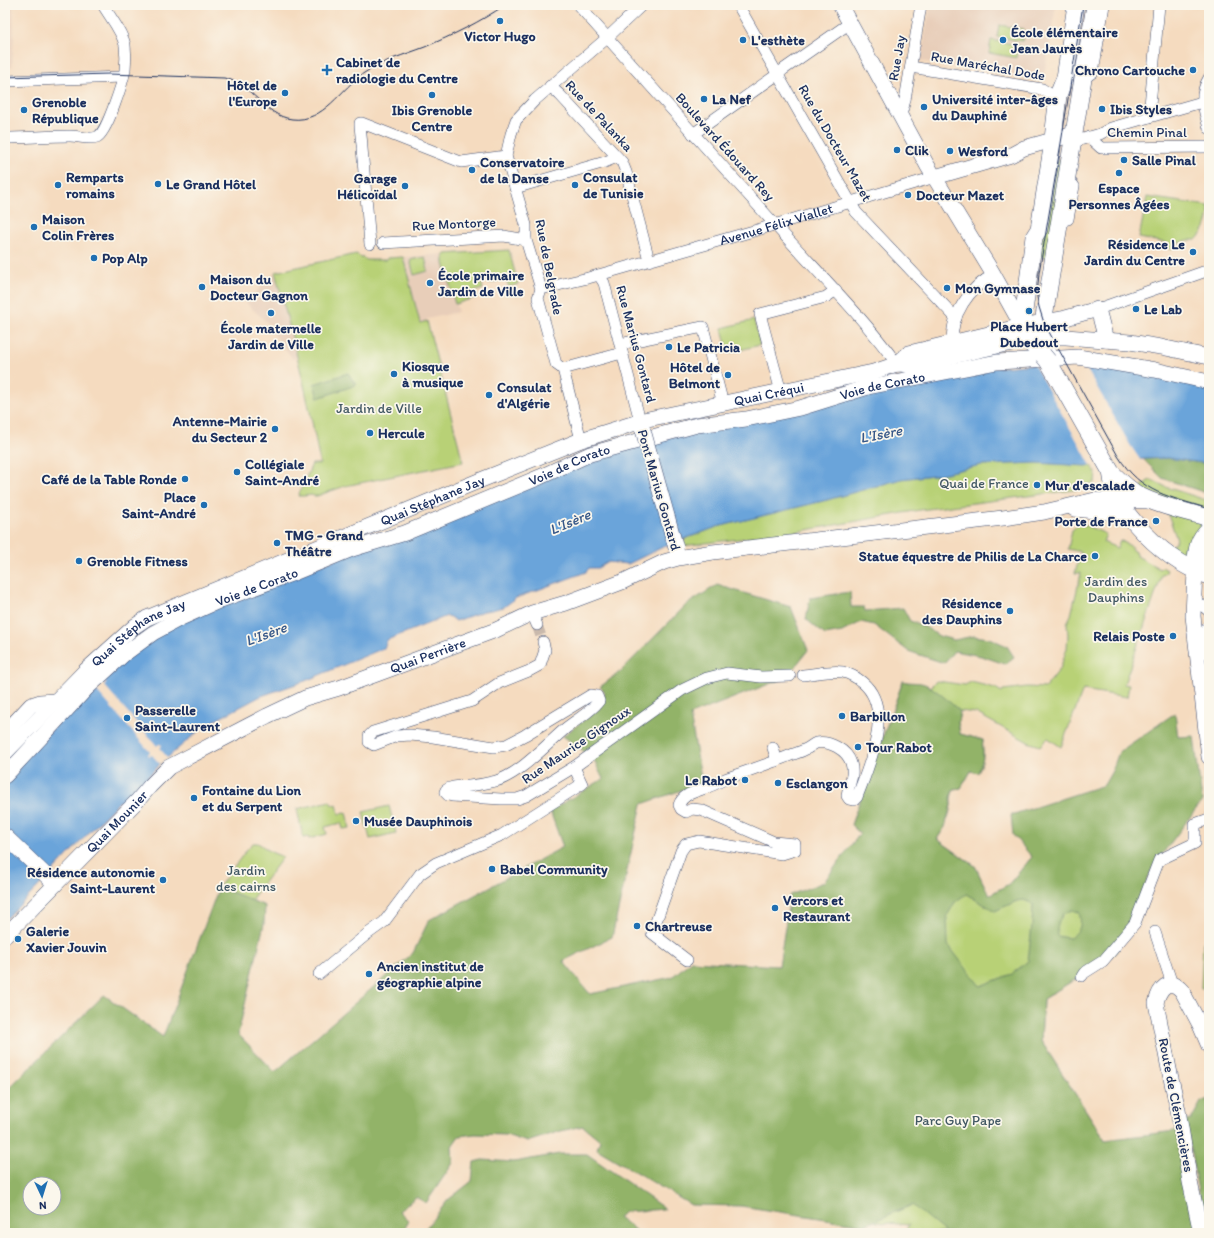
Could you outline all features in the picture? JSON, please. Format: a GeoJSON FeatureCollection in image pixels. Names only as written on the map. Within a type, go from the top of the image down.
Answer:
{"type":"FeatureCollection","features":[{"type":"Feature","properties":{"kind":"main road"},"geometry":{"type":"LineString","coordinates":[[840,5],[935,178],[993,273],[1024,333],[1046,357],[1115,478],[1137,494],[1151,501],[1209,518]]}},
{"type":"Feature","properties":{"kind":"main road"},"geometry":{"type":"LineString","coordinates":[[1024,333],[1034,237],[1039,229],[1058,99],[1065,78],[1076,5]]}},
{"type":"Feature","properties":{"kind":"main road"},"geometry":{"type":"LineString","coordinates":[[1046,357],[1044,330],[1055,249],[1067,178],[1078,138],[1083,79],[1095,5]]}},
{"type":"Feature","properties":{"kind":"main road","name":"Avenue Félix Viallet"},"geometry":{"type":"LineString","coordinates":[[935,178],[1011,155],[1024,148],[1078,138]]}},
{"type":"Feature","properties":{"kind":"main road"},"geometry":{"type":"LineString","coordinates":[[949,348],[1044,330],[1062,319],[1102,307],[1106,340]]}},
{"type":"Feature","properties":{"kind":"main road"},"geometry":{"type":"LineString","coordinates":[[1044,330],[1066,337],[1161,346],[1209,357]]}},
{"type":"Feature","properties":{"kind":"main road","name":"Quai Créqui"},"geometry":{"type":"LineString","coordinates":[[641,426],[723,404],[873,372],[897,364],[913,365],[949,348]]}},
{"type":"Feature","properties":{"kind":"main road","name":"Voie de Corato"},"geometry":{"type":"LineString","coordinates":[[5,776],[87,688],[123,655],[146,637],[161,628],[243,591],[291,574],[344,552],[395,536],[441,518],[540,478],[590,454],[697,424],[746,419],[793,410],[868,387],[997,362],[1078,357],[1154,370],[1209,382]]}},
{"type":"Feature","properties":{"kind":"main road","name":"Quai Stéphane Jay"},"geometry":{"type":"LineString","coordinates":[[5,753],[85,671],[135,626],[151,616],[581,440],[641,426]]}},
{"type":"Feature","properties":{"kind":"main road","name":"Pont Marius Gontard"},"geometry":{"type":"LineString","coordinates":[[641,426],[677,553]]}},
{"type":"Feature","properties":{"kind":"main road"},"geometry":{"type":"LineString","coordinates":[[1115,478],[1114,491],[1122,507],[1148,538],[1170,556],[1202,574]]}},
{"type":"Feature","properties":{"kind":"main road"},"geometry":{"type":"LineString","coordinates":[[677,553],[713,552],[1003,518],[1063,508],[1095,500],[1122,507],[1151,501]]}},
{"type":"Feature","properties":{"kind":"main road"},"geometry":{"type":"LineString","coordinates":[[1209,529],[1200,538],[1198,543],[1202,574],[1193,594],[1193,616],[1209,757]]}},
{"type":"Feature","properties":{"kind":"main road","name":"Quai Perrière"},"geometry":{"type":"LineString","coordinates":[[180,761],[304,698],[339,688],[496,630],[535,619],[566,603],[622,582],[677,553]]}},
{"type":"Feature","properties":{"kind":"main road"},"geometry":{"type":"LineString","coordinates":[[1197,655],[1209,628]]}},
{"type":"Feature","properties":{"kind":"main road"},"geometry":{"type":"LineString","coordinates":[[5,733],[31,705],[40,702],[55,701]]}},
{"type":"Feature","properties":{"kind":"main road","name":"Quai Mounier"},"geometry":{"type":"LineString","coordinates":[[5,936],[52,881],[138,800],[169,767],[180,761]]}},
{"type":"Feature","properties":{"kind":"main road"},"geometry":{"type":"LineString","coordinates":[[5,836],[52,881]]}},
{"type":"Feature","properties":{"kind":"main road"},"geometry":{"type":"LineString","coordinates":[[1172,984],[1179,987],[1186,997],[1209,1046]]}},
{"type":"Feature","properties":{"kind":"main road","name":"Route de Clémencières"},"geometry":{"type":"LineString","coordinates":[[1172,984],[1161,989],[1156,1003],[1178,1110],[1191,1189],[1201,1233]]}},
{"type":"Feature","properties":{"kind":"street"},"geometry":{"type":"LineString","coordinates":[[5,138],[70,136],[93,138],[99,136],[104,130],[120,90],[126,58],[122,36],[103,5]]}},
{"type":"Feature","properties":{"kind":"street","name":"Boulevard Édouard Rey"},"geometry":{"type":"LineString","coordinates":[[578,5],[774,225],[836,290],[897,364]]}},
{"type":"Feature","properties":{"kind":"street","name":"Rue de Belgrade"},"geometry":{"type":"LineString","coordinates":[[581,440],[563,369],[556,364],[538,298],[541,289],[526,240],[526,225],[506,156],[516,120],[550,86],[607,38],[642,5]]}},
{"type":"Feature","properties":{"kind":"street","name":"Rue du Docteur Mazet"},"geometry":{"type":"LineString","coordinates":[[738,5],[856,212],[956,318]]}},
{"type":"Feature","properties":{"kind":"street","name":"Rue Jay"},"geometry":{"type":"LineString","coordinates":[[901,115],[911,67],[921,5]]}},
{"type":"Feature","properties":{"kind":"street"},"geometry":{"type":"LineString","coordinates":[[1083,79],[1093,72],[1104,5]]}},
{"type":"Feature","properties":{"kind":"street"},"geometry":{"type":"LineString","coordinates":[[1149,118],[1159,5]]}},
{"type":"Feature","properties":{"kind":"street"},"geometry":{"type":"LineString","coordinates":[[694,134],[850,23]]}},
{"type":"Feature","properties":{"kind":"street","name":"Rue Maréchal Dode"},"geometry":{"type":"LineString","coordinates":[[911,67],[1042,89],[1058,99]]}},
{"type":"Feature","properties":{"kind":"street"},"geometry":{"type":"LineString","coordinates":[[5,82],[123,77]]}},
{"type":"Feature","properties":{"kind":"street"},"geometry":{"type":"LineString","coordinates":[[1209,78],[1205,85],[1205,101],[1209,128]]}},
{"type":"Feature","properties":{"kind":"street","name":"Rue de Palanka"},"geometry":{"type":"LineString","coordinates":[[550,86],[622,162],[626,172],[649,260]]}},
{"type":"Feature","properties":{"kind":"street","name":"Avenue Félix Viallet"},"geometry":{"type":"LineString","coordinates":[[1078,138],[1099,127],[1111,128],[1205,101]]}},
{"type":"Feature","properties":{"kind":"street"},"geometry":{"type":"LineString","coordinates":[[370,244],[360,123],[364,123],[461,162],[506,156]]}},
{"type":"Feature","properties":{"kind":"street","name":"Chemin Pinal"},"geometry":{"type":"LineString","coordinates":[[1078,138],[1101,148],[1209,147]]}},
{"type":"Feature","properties":{"kind":"street"},"geometry":{"type":"LineString","coordinates":[[515,188],[605,162],[617,157]]}},
{"type":"Feature","properties":{"kind":"street","name":"Avenue Félix Viallet"},"geometry":{"type":"LineString","coordinates":[[541,289],[599,275],[935,178]]}},
{"type":"Feature","properties":{"kind":"street","name":"Rue Montorge"},"geometry":{"type":"LineString","coordinates":[[383,243],[504,236],[526,240]]}},
{"type":"Feature","properties":{"kind":"street"},"geometry":{"type":"LineString","coordinates":[[1102,307],[1209,270]]}},
{"type":"Feature","properties":{"kind":"street"},"geometry":{"type":"LineString","coordinates":[[949,348],[956,318],[960,308],[979,285],[993,273]]}},
{"type":"Feature","properties":{"kind":"street","name":"Rue Marius Gontard"},"geometry":{"type":"LineString","coordinates":[[599,275],[604,282],[641,426]]}},
{"type":"Feature","properties":{"kind":"street"},"geometry":{"type":"LineString","coordinates":[[781,392],[760,314],[826,297],[836,290]]}},
{"type":"Feature","properties":{"kind":"street"},"geometry":{"type":"LineString","coordinates":[[563,369],[621,349],[703,327],[723,404]]}},
{"type":"Feature","properties":{"kind":"street"},"geometry":{"type":"LineString","coordinates":[[1193,594],[1199,603],[1209,612]]}},
{"type":"Feature","properties":{"kind":"street","name":"Rue Maurice Gignoux"},"geometry":{"type":"LineString","coordinates":[[543,642],[545,650],[540,665],[499,683],[472,701],[373,732],[369,736],[369,742],[374,745],[397,736],[410,735],[433,737],[494,747],[506,745],[592,695],[597,696],[599,701],[595,706],[519,769],[508,776],[497,781],[470,786],[450,787],[445,792],[448,796],[501,800],[517,799],[526,796],[574,767],[682,690],[707,678],[727,673],[761,677],[790,676]]}},
{"type":"Feature","properties":{"kind":"street"},"geometry":{"type":"LineString","coordinates":[[687,960],[652,933],[681,851],[686,844],[700,841],[782,854],[795,850],[795,844],[774,842],[701,810],[692,809],[686,812],[679,806],[680,800],[687,795],[740,773],[805,750],[816,743],[837,746],[844,752],[851,762],[852,780],[847,791],[847,796],[849,799],[854,800],[857,797],[873,753],[877,735],[877,709],[872,693],[866,685],[856,677],[844,672],[832,671],[803,675]]}},
{"type":"Feature","properties":{"kind":"street"},"geometry":{"type":"LineString","coordinates":[[774,748],[777,761]]}},
{"type":"Feature","properties":{"kind":"street"},"geometry":{"type":"LineString","coordinates":[[319,974],[366,934],[384,922],[420,874],[436,863],[502,834],[582,784],[574,767]]}},
{"type":"Feature","properties":{"kind":"street"},"geometry":{"type":"LineString","coordinates":[[1082,976],[1084,973],[1103,961],[1135,923],[1159,860],[1195,843],[1195,824],[1209,819]]}},
{"type":"Feature","properties":{"kind":"street"},"geometry":{"type":"LineString","coordinates":[[1155,932],[1172,984]]}},
{"type":"Feature","properties":{"kind":"shaded area"},"geometry":{"type":"Polygon","coordinates":[[[5,5],[13,5],[14,36],[12,67],[5,67],[5,5]]]}},
{"type":"Feature","properties":{"kind":"shaded area","name":"École élémentaire Jean Jaurès"},"geometry":{"type":"Polygon","coordinates":[[[930,5],[1056,5],[1043,81],[921,61],[930,5]]]}},
{"type":"Feature","properties":{"kind":"shaded area","name":"École primaire Jardin de Ville"},"geometry":{"type":"Polygon","coordinates":[[[444,254],[444,263],[458,312],[427,319],[427,321],[420,323],[403,257],[444,254]]]}},
{"type":"Feature","properties":{"kind":"shaded area","name":"École maternelle Jardin de Ville"},"geometry":{"type":"Polygon","coordinates":[[[275,272],[297,357],[293,359],[273,333],[272,327],[246,303],[275,272]]]}},
{"type":"Feature","properties":{"kind":"green space"},"geometry":{"type":"Polygon","coordinates":[[[999,25],[1024,29],[1022,41],[997,37],[999,25]]]}},
{"type":"Feature","properties":{"kind":"green space"},"geometry":{"type":"Polygon","coordinates":[[[991,40],[1019,45],[1017,58],[989,53],[991,40]]]}},
{"type":"Feature","properties":{"kind":"green space"},"geometry":{"type":"Polygon","coordinates":[[[1065,159],[1049,258],[1039,256],[1055,162],[1065,159]]]}},
{"type":"Feature","properties":{"kind":"green space"},"geometry":{"type":"Polygon","coordinates":[[[1147,197],[1209,206],[1208,220],[1205,229],[1196,240],[1188,240],[1175,244],[1175,247],[1170,250],[1167,243],[1139,238],[1147,197]]]}},
{"type":"Feature","properties":{"kind":"green space"},"geometry":{"type":"Polygon","coordinates":[[[509,250],[518,284],[509,287],[506,279],[489,283],[488,281],[481,283],[483,289],[473,292],[474,298],[455,304],[444,263],[444,254],[509,250]]]}},
{"type":"Feature","properties":{"kind":"green space","name":"Jardin de Ville"},"geometry":{"type":"Polygon","coordinates":[[[356,254],[367,260],[387,260],[387,258],[403,257],[420,323],[427,321],[463,462],[345,486],[317,496],[298,496],[312,464],[320,464],[294,343],[275,272],[356,254]]]}},
{"type":"Feature","properties":{"kind":"green space"},"geometry":{"type":"Polygon","coordinates":[[[425,257],[428,271],[414,275],[410,260],[425,257]]]}},
{"type":"Feature","properties":{"kind":"green space"},"geometry":{"type":"Polygon","coordinates":[[[754,320],[760,345],[728,353],[722,328],[754,320]]]}},
{"type":"Feature","properties":{"kind":"green space"},"geometry":{"type":"Polygon","coordinates":[[[348,373],[356,385],[318,398],[314,384],[348,373]]]}},
{"type":"Feature","properties":{"kind":"green space"},"geometry":{"type":"Polygon","coordinates":[[[1168,458],[1209,464],[1209,494],[1162,478],[1143,459],[1168,458]]]}},
{"type":"Feature","properties":{"kind":"green space","name":"Quai de France"},"geometry":{"type":"Polygon","coordinates":[[[1037,463],[1092,466],[1096,473],[1095,482],[1082,489],[920,510],[795,532],[682,546],[685,539],[717,527],[827,500],[901,479],[941,474],[981,465],[1037,463]]]}},
{"type":"Feature","properties":{"kind":"green space"},"geometry":{"type":"Polygon","coordinates":[[[1152,480],[1166,487],[1209,501],[1209,512],[1143,491],[1142,486],[1148,481],[1152,480]]]}},
{"type":"Feature","properties":{"kind":"green space"},"geometry":{"type":"Polygon","coordinates":[[[1167,511],[1206,523],[1192,561],[1170,547],[1177,540],[1167,511]]]}},
{"type":"Feature","properties":{"kind":"green space","name":"Parc Guy Pape"},"geometry":{"type":"Polygon","coordinates":[[[1080,523],[1106,534],[1103,542],[1117,548],[1120,540],[1132,547],[1131,549],[1137,556],[1160,569],[1162,567],[1167,570],[1165,574],[1162,575],[1124,684],[1129,685],[1127,697],[1083,690],[1061,747],[1048,738],[1040,746],[1028,742],[976,713],[960,711],[958,722],[960,734],[983,740],[983,756],[978,773],[971,771],[961,788],[954,789],[948,818],[937,839],[975,866],[989,895],[1009,884],[1032,857],[1108,839],[1069,983],[1043,999],[1041,1041],[1105,1140],[1142,1233],[904,1233],[909,1225],[876,1222],[872,1214],[860,833],[851,825],[903,681],[930,687],[937,681],[965,685],[971,682],[995,688],[1002,692],[1003,690],[1027,687],[1045,688],[1060,669],[1067,648],[1067,623],[1071,615],[1081,573],[1075,573],[1081,552],[1068,549],[1072,530],[1080,523]]]}},
{"type":"Feature","properties":{"kind":"green space"},"geometry":{"type":"Polygon","coordinates":[[[717,585],[791,607],[808,650],[787,677],[690,715],[702,783],[642,804],[612,937],[563,961],[590,994],[672,977],[691,961],[779,966],[790,895],[824,882],[860,833],[851,825],[903,681],[926,684],[931,687],[960,711],[958,722],[960,734],[983,740],[983,758],[979,771],[978,773],[971,771],[961,788],[954,789],[950,797],[951,805],[945,827],[937,839],[975,866],[989,895],[1009,884],[1032,857],[1013,835],[1011,815],[1104,785],[1112,771],[1119,752],[1175,713],[1178,737],[1194,736],[1202,801],[1154,865],[1116,952],[1098,967],[1043,999],[1041,1041],[1105,1140],[1182,1130],[1201,1233],[946,1233],[912,1205],[865,1225],[741,1206],[691,1205],[597,1149],[600,1140],[583,1126],[561,1131],[527,1142],[506,1135],[475,1134],[459,1136],[452,1146],[453,1163],[426,1203],[416,1197],[399,1211],[409,1221],[402,1233],[5,1233],[5,1092],[104,995],[163,1037],[219,887],[265,906],[264,924],[238,1034],[275,1072],[413,953],[429,920],[563,847],[550,811],[603,779],[593,758],[563,736],[600,708],[605,692],[600,687],[621,671],[686,605],[717,585]],[[966,894],[955,902],[947,916],[948,945],[980,986],[1012,974],[1028,961],[1033,904],[1024,900],[1017,901],[995,911],[966,894]],[[1072,910],[1063,914],[1058,924],[1057,936],[1070,938],[1078,930],[1080,927],[1079,912],[1072,910]]]}},
{"type":"Feature","properties":{"kind":"green space"},"geometry":{"type":"Polygon","coordinates":[[[850,592],[851,607],[864,607],[865,611],[903,608],[910,621],[922,625],[939,636],[954,640],[974,636],[989,638],[1007,646],[1014,657],[1005,664],[981,656],[954,651],[944,663],[908,651],[874,625],[861,622],[842,632],[825,635],[806,619],[810,598],[850,592]]]}},
{"type":"Feature","properties":{"kind":"green space"},"geometry":{"type":"Polygon","coordinates":[[[330,801],[332,805],[337,804],[339,814],[346,813],[350,828],[343,829],[341,823],[325,827],[327,834],[309,839],[308,837],[303,838],[297,809],[330,801]]]}},
{"type":"Feature","properties":{"kind":"green space"},"geometry":{"type":"Polygon","coordinates":[[[389,806],[396,833],[370,839],[363,812],[389,806]]]}},
{"type":"Feature","properties":{"kind":"green space","name":"Jardin des cairns"},"geometry":{"type":"Polygon","coordinates":[[[253,843],[258,843],[271,852],[283,857],[251,900],[219,887],[253,843]]]}},
{"type":"Feature","properties":{"kind":"green space"},"geometry":{"type":"Polygon","coordinates":[[[1203,942],[1209,942],[1209,988],[1201,988],[1203,942]]]}},
{"type":"Feature","properties":{"kind":"green space"},"geometry":{"type":"Polygon","coordinates":[[[1209,1099],[1208,1233],[1204,1223],[1185,1121],[1191,1120],[1201,1102],[1209,1099]]]}},
{"type":"Feature","properties":{"kind":"green space"},"geometry":{"type":"Polygon","coordinates":[[[559,1154],[587,1154],[665,1209],[625,1212],[618,1217],[639,1233],[422,1233],[448,1200],[472,1181],[474,1162],[482,1160],[514,1162],[559,1154]]]}},
{"type":"Feature","properties":{"kind":"water","name":"L'Isère"},"geometry":{"type":"Polygon","coordinates":[[[1075,360],[1209,385],[1209,464],[1168,458],[1123,460],[1086,466],[1037,463],[981,465],[941,474],[901,479],[827,500],[717,527],[665,546],[628,564],[607,562],[598,568],[589,568],[586,572],[516,598],[504,607],[484,611],[456,621],[447,616],[387,640],[384,648],[305,681],[261,696],[210,723],[160,764],[123,803],[120,801],[5,920],[5,780],[89,689],[162,630],[589,456],[859,393],[963,371],[1075,360]]]}},
{"type":"Feature","properties":{"kind":"pier"},"geometry":{"type":"Polygon","coordinates":[[[1081,359],[1130,445],[1141,461],[1092,467],[1033,363],[1081,359]]]}},
{"type":"Feature","properties":{"kind":"pier","name":"Passerelle Saint-Laurent"},"geometry":{"type":"Polygon","coordinates":[[[105,680],[106,683],[104,685],[157,746],[159,744],[162,745],[160,749],[168,758],[160,764],[152,755],[149,756],[148,754],[150,752],[97,691],[93,691],[105,680]]]}},
{"type":"Feature","properties":{"kind":"tunnel"},"geometry":{"type":"LineString","coordinates":[[537,625],[543,642]]}},
{"type":"Feature","properties":{"kind":"tram line"},"geometry":{"type":"LineString","coordinates":[[5,77],[109,74],[224,78],[234,81],[242,86],[282,117],[303,119],[314,116],[323,110],[356,79],[378,65],[456,33],[505,5]]}},
{"type":"Feature","properties":{"kind":"tram line"},"geometry":{"type":"LineString","coordinates":[[1083,5],[1039,273],[1037,297],[1039,307],[1044,323],[1118,456],[1127,469],[1147,486],[1158,492],[1169,497],[1209,509]]}},
{"type":"Feature","properties":{"kind":"place","name":"Victor Hugo"},"geometry":{"type":"Point","coordinates":[500,21]}},
{"type":"Feature","properties":{"kind":"place","name":"L'esthète"},"geometry":{"type":"Point","coordinates":[743,40]}},
{"type":"Feature","properties":{"kind":"place","name":"École élémentaire Jean Jaurès"},"geometry":{"type":"Point","coordinates":[1003,40]}},
{"type":"Feature","properties":{"kind":"place","name":"Cabinet de radiologie du Centre"},"geometry":{"type":"Point","coordinates":[327,70]}},
{"type":"Feature","properties":{"kind":"place","name":"Chrono Cartouche"},"geometry":{"type":"Point","coordinates":[1193,70]}},
{"type":"Feature","properties":{"kind":"place","name":"Hôtel de l'Europe"},"geometry":{"type":"Point","coordinates":[285,93]}},
{"type":"Feature","properties":{"kind":"place","name":"Ibis Grenoble Centre"},"geometry":{"type":"Point","coordinates":[432,95]}},
{"type":"Feature","properties":{"kind":"place","name":"La Nef"},"geometry":{"type":"Point","coordinates":[704,99]}},
{"type":"Feature","properties":{"kind":"place","name":"Université inter-âges du Dauphiné"},"geometry":{"type":"Point","coordinates":[924,107]}},
{"type":"Feature","properties":{"kind":"place","name":"Ibis Styles"},"geometry":{"type":"Point","coordinates":[1102,109]}},
{"type":"Feature","properties":{"kind":"place","name":"Grenoble République"},"geometry":{"type":"Point","coordinates":[24,110]}},
{"type":"Feature","properties":{"kind":"place","name":"Clik"},"geometry":{"type":"Point","coordinates":[897,150]}},
{"type":"Feature","properties":{"kind":"place","name":"Wesford"},"geometry":{"type":"Point","coordinates":[950,151]}},
{"type":"Feature","properties":{"kind":"place","name":"Salle Pinal"},"geometry":{"type":"Point","coordinates":[1124,160]}},
{"type":"Feature","properties":{"kind":"place","name":"Conservatoire de la Danse"},"geometry":{"type":"Point","coordinates":[472,170]}},
{"type":"Feature","properties":{"kind":"place","name":"Espace Personnes Âgées"},"geometry":{"type":"Point","coordinates":[1119,173]}},
{"type":"Feature","properties":{"kind":"place","name":"Le Grand Hôtel"},"geometry":{"type":"Point","coordinates":[158,184]}},
{"type":"Feature","properties":{"kind":"place","name":"Remparts romains"},"geometry":{"type":"Point","coordinates":[58,185]}},
{"type":"Feature","properties":{"kind":"place","name":"Consulat de Tunisie"},"geometry":{"type":"Point","coordinates":[575,185]}},
{"type":"Feature","properties":{"kind":"place","name":"Garage Hélicoïdal"},"geometry":{"type":"Point","coordinates":[405,186]}},
{"type":"Feature","properties":{"kind":"place","name":"Docteur Mazet"},"geometry":{"type":"Point","coordinates":[908,195]}},
{"type":"Feature","properties":{"kind":"place","name":"Maison Colin Frères"},"geometry":{"type":"Point","coordinates":[34,227]}},
{"type":"Feature","properties":{"kind":"place","name":"Résidence Le Jardin du Centre"},"geometry":{"type":"Point","coordinates":[1193,252]}},
{"type":"Feature","properties":{"kind":"place","name":"Pop Alp"},"geometry":{"type":"Point","coordinates":[94,258]}},
{"type":"Feature","properties":{"kind":"place","name":"École primaire Jardin de Ville"},"geometry":{"type":"Point","coordinates":[430,283]}},
{"type":"Feature","properties":{"kind":"place","name":"Maison du Docteur Gagnon"},"geometry":{"type":"Point","coordinates":[202,287]}},
{"type":"Feature","properties":{"kind":"place","name":"Mon Gymnase"},"geometry":{"type":"Point","coordinates":[947,288]}},
{"type":"Feature","properties":{"kind":"place","name":"Le Lab"},"geometry":{"type":"Point","coordinates":[1136,309]}},
{"type":"Feature","properties":{"kind":"place","name":"Place Hubert Dubedout"},"geometry":{"type":"Point","coordinates":[1029,311]}},
{"type":"Feature","properties":{"kind":"place","name":"École maternelle Jardin de Ville"},"geometry":{"type":"Point","coordinates":[271,313]}},
{"type":"Feature","properties":{"kind":"place","name":"Le Patricia"},"geometry":{"type":"Point","coordinates":[669,347]}},
{"type":"Feature","properties":{"kind":"place","name":"Kiosque à musique"},"geometry":{"type":"Point","coordinates":[394,374]}},
{"type":"Feature","properties":{"kind":"place","name":"Hôtel de Belmont"},"geometry":{"type":"Point","coordinates":[728,375]}},
{"type":"Feature","properties":{"kind":"place","name":"Consulat d'Algérie"},"geometry":{"type":"Point","coordinates":[489,395]}},
{"type":"Feature","properties":{"kind":"place","name":"Antenne-Mairie du Secteur 2"},"geometry":{"type":"Point","coordinates":[275,429]}},
{"type":"Feature","properties":{"kind":"place","name":"Hercule"},"geometry":{"type":"Point","coordinates":[370,433]}},
{"type":"Feature","properties":{"kind":"place","name":"Collégiale Saint-André"},"geometry":{"type":"Point","coordinates":[237,472]}},
{"type":"Feature","properties":{"kind":"place","name":"Café de la Table Ronde"},"geometry":{"type":"Point","coordinates":[185,479]}},
{"type":"Feature","properties":{"kind":"place","name":"Mur d'escalade"},"geometry":{"type":"Point","coordinates":[1037,485]}},
{"type":"Feature","properties":{"kind":"place","name":"Place Saint-André"},"geometry":{"type":"Point","coordinates":[204,505]}},
{"type":"Feature","properties":{"kind":"place","name":"Porte de France"},"geometry":{"type":"Point","coordinates":[1156,521]}},
{"type":"Feature","properties":{"kind":"place","name":"TMG - Grand Théâtre"},"geometry":{"type":"Point","coordinates":[277,543]}},
{"type":"Feature","properties":{"kind":"place","name":"Statue équestre de Philis de La Charce"},"geometry":{"type":"Point","coordinates":[1095,556]}},
{"type":"Feature","properties":{"kind":"place","name":"Grenoble Fitness"},"geometry":{"type":"Point","coordinates":[79,561]}},
{"type":"Feature","properties":{"kind":"place","name":"Résidence des Dauphins"},"geometry":{"type":"Point","coordinates":[1010,611]}},
{"type":"Feature","properties":{"kind":"place","name":"Relais Poste"},"geometry":{"type":"Point","coordinates":[1173,636]}},
{"type":"Feature","properties":{"kind":"place","name":"Barbillon"},"geometry":{"type":"Point","coordinates":[842,716]}},
{"type":"Feature","properties":{"kind":"place","name":"Passerelle Saint-Laurent"},"geometry":{"type":"Point","coordinates":[127,718]}},
{"type":"Feature","properties":{"kind":"place","name":"Tour Rabot"},"geometry":{"type":"Point","coordinates":[858,747]}},
{"type":"Feature","properties":{"kind":"place","name":"Le Rabot"},"geometry":{"type":"Point","coordinates":[745,780]}},
{"type":"Feature","properties":{"kind":"place","name":"Esclangon"},"geometry":{"type":"Point","coordinates":[778,783]}},
{"type":"Feature","properties":{"kind":"place","name":"Fontaine du Lion et du Serpent"},"geometry":{"type":"Point","coordinates":[194,798]}},
{"type":"Feature","properties":{"kind":"place","name":"Musée Dauphinois"},"geometry":{"type":"Point","coordinates":[356,821]}},
{"type":"Feature","properties":{"kind":"place","name":"Babel Community"},"geometry":{"type":"Point","coordinates":[492,869]}},
{"type":"Feature","properties":{"kind":"place","name":"Résidence autonomie Saint-Laurent"},"geometry":{"type":"Point","coordinates":[163,880]}},
{"type":"Feature","properties":{"kind":"place","name":"Vercors et Restaurant"},"geometry":{"type":"Point","coordinates":[775,908]}},
{"type":"Feature","properties":{"kind":"place","name":"Chartreuse"},"geometry":{"type":"Point","coordinates":[637,926]}},
{"type":"Feature","properties":{"kind":"place","name":"Galerie Xavier Jouvin"},"geometry":{"type":"Point","coordinates":[18,939]}},
{"type":"Feature","properties":{"kind":"place","name":"Ancien institut de géographie alpine"},"geometry":{"type":"Point","coordinates":[369,974]}},
{"type":"Feature","properties":{"kind":"park label","name":"Jardin des Dauphins"},"geometry":{"type":"Point","coordinates":[1116,590]}}]}
